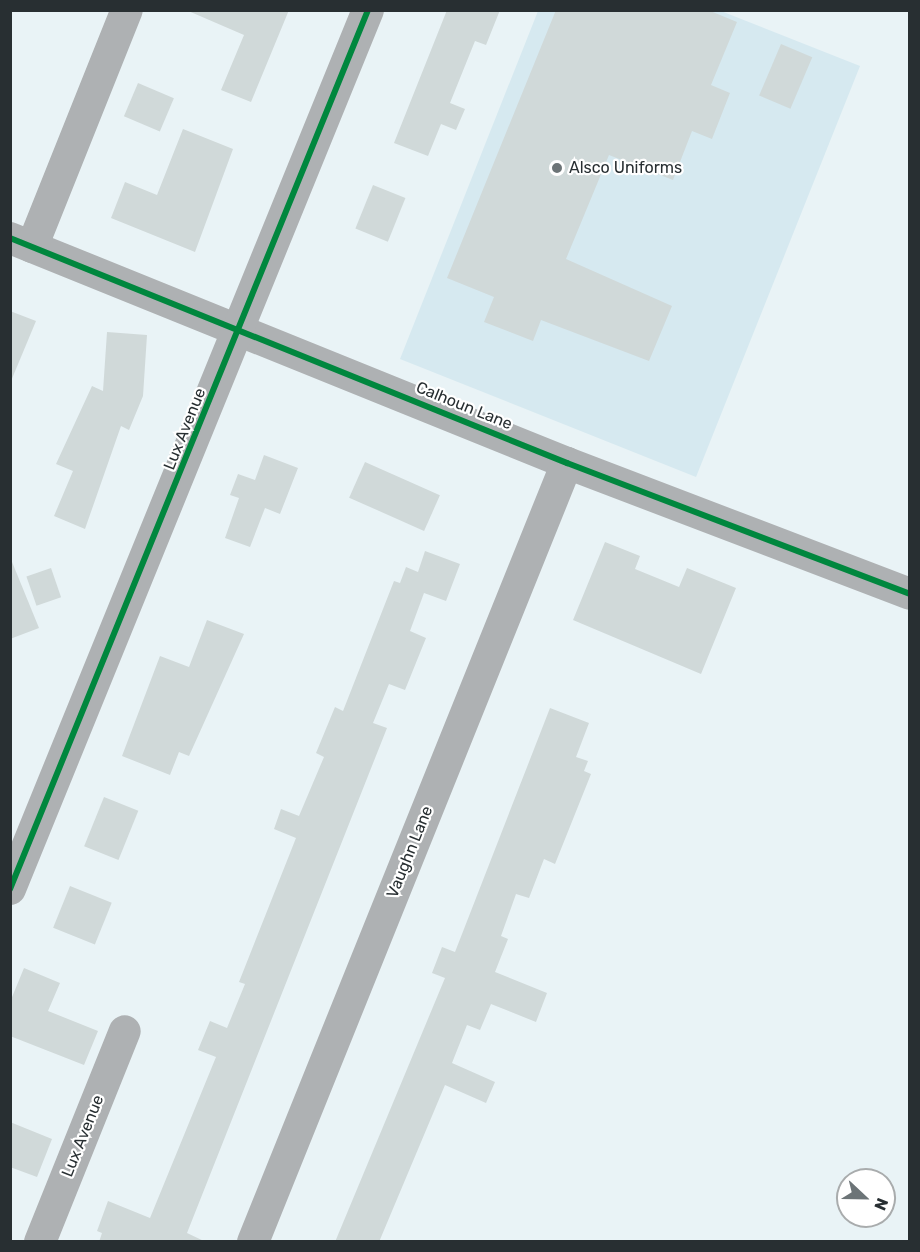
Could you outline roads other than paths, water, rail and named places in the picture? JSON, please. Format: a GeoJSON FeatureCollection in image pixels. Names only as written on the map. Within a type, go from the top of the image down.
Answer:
{"type":"FeatureCollection","features":[{"type":"Feature","properties":{"kind":"street"},"geometry":{"type":"LineString","coordinates":[[21,242],[127,10]]}},
{"type":"Feature","properties":{"kind":"street","name":"Lux Avenue"},"geometry":{"type":"LineString","coordinates":[[10,889],[368,10]]}},
{"type":"Feature","properties":{"kind":"street","name":"Calhoun Lane"},"geometry":{"type":"LineString","coordinates":[[21,242],[567,463],[909,594]]}},
{"type":"Feature","properties":{"kind":"street","name":"Vaughn Lane"},"geometry":{"type":"LineString","coordinates":[[253,1242],[567,463]]}},
{"type":"Feature","properties":{"kind":"street","name":"Lux Avenue"},"geometry":{"type":"LineString","coordinates":[[40,1242],[125,1031]]}},
{"type":"Feature","properties":{"kind":"place","name":"Alsco Uniforms"},"geometry":{"type":"Point","coordinates":[557,168]}}]}
